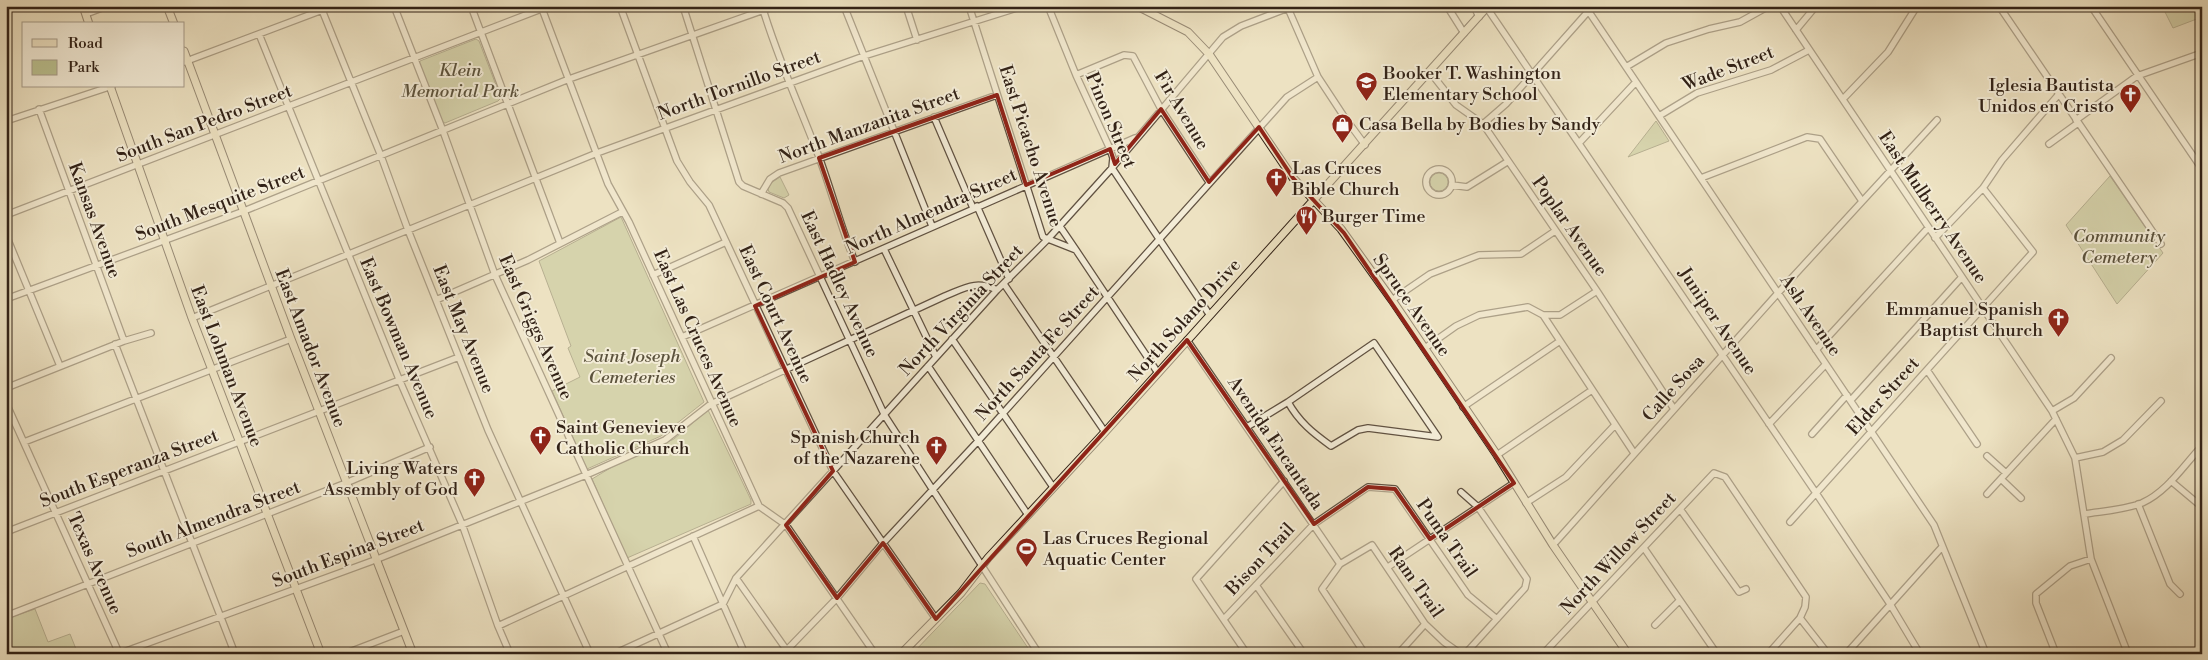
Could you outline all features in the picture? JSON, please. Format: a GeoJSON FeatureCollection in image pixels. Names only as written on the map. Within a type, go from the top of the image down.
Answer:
{"type":"FeatureCollection","features":[{"type":"Feature","properties":{"kind":"main road"},"geometry":{"type":"LineString","coordinates":[[83,6],[88,22]]}},
{"type":"Feature","properties":{"kind":"main road"},"geometry":{"type":"LineString","coordinates":[[167,6],[173,22]]}},
{"type":"Feature","properties":{"kind":"main road","name":"Spruce Avenue"},"geometry":{"type":"LineString","coordinates":[[1137,6],[1188,32],[1209,54],[1293,178],[1341,229],[1392,300],[1497,455],[1553,545],[1628,654]]}},
{"type":"Feature","properties":{"kind":"main road","name":"North Solano Drive"},"geometry":{"type":"LineString","coordinates":[[901,654],[936,619],[1209,314],[1488,7]]}},
{"type":"Feature","properties":{"kind":"main road","name":"East Amador Avenue"},"geometry":{"type":"LineString","coordinates":[[186,62],[375,560],[413,654]]}},
{"type":"Feature","properties":{"kind":"main road","name":"East Lohman Avenue"},"geometry":{"type":"LineString","coordinates":[[111,88],[192,318],[321,654]]}},
{"type":"Feature","properties":{"kind":"street"},"geometry":{"type":"LineString","coordinates":[[86,14],[107,6]]}},
{"type":"Feature","properties":{"kind":"street"},"geometry":{"type":"LineString","coordinates":[[186,62],[333,6]]}},
{"type":"Feature","properties":{"kind":"street","name":"East Griggs Avenue"},"geometry":{"type":"LineString","coordinates":[[394,6],[443,131],[495,275],[668,654]]}},
{"type":"Feature","properties":{"kind":"street"},"geometry":{"type":"LineString","coordinates":[[471,6],[560,243]]}},
{"type":"Feature","properties":{"kind":"street","name":"East Court Avenue"},"geometry":{"type":"LineString","coordinates":[[620,6],[682,171],[709,205],[833,471],[936,619]]}},
{"type":"Feature","properties":{"kind":"street","name":"East Hadley Avenue"},"geometry":{"type":"LineString","coordinates":[[683,6],[739,182],[760,194],[783,203],[788,208],[884,416],[1039,654]]}},
{"type":"Feature","properties":{"kind":"street","name":"South Mesquite Street"},"geometry":{"type":"LineString","coordinates":[[6,299],[244,211],[569,79],[692,36],[762,8],[775,6]]}},
{"type":"Feature","properties":{"kind":"street"},"geometry":{"type":"LineString","coordinates":[[844,6],[932,226]]}},
{"type":"Feature","properties":{"kind":"street"},"geometry":{"type":"LineString","coordinates":[[906,6],[917,40]]}},
{"type":"Feature","properties":{"kind":"street","name":"East Picacho Avenue"},"geometry":{"type":"LineString","coordinates":[[969,6],[1043,237],[1076,250]]}},
{"type":"Feature","properties":{"kind":"street","name":"North Tornillo Street"},"geometry":{"type":"LineString","coordinates":[[192,318],[597,153],[864,56],[974,20],[1024,6]]}},
{"type":"Feature","properties":{"kind":"street","name":"Pinon Street"},"geometry":{"type":"LineString","coordinates":[[1048,6],[1076,75],[1110,149],[1113,158],[1112,168],[1209,314]]}},
{"type":"Feature","properties":{"kind":"street"},"geometry":{"type":"LineString","coordinates":[[1447,6],[1464,33]]}},
{"type":"Feature","properties":{"kind":"street"},"geometry":{"type":"LineString","coordinates":[[1474,6],[1479,17]]}},
{"type":"Feature","properties":{"kind":"street"},"geometry":{"type":"LineString","coordinates":[[1483,124],[1506,104],[1586,9],[1593,6]]}},
{"type":"Feature","properties":{"kind":"street"},"geometry":{"type":"LineString","coordinates":[[1626,67],[1666,44],[1708,29],[1740,22],[1769,6]]}},
{"type":"Feature","properties":{"kind":"street","name":"East Mulberry Avenue"},"geometry":{"type":"LineString","coordinates":[[1780,6],[2052,411],[2075,458],[2091,559],[2128,654]]}},
{"type":"Feature","properties":{"kind":"street"},"geometry":{"type":"LineString","coordinates":[[1796,30],[1816,6]]}},
{"type":"Feature","properties":{"kind":"street"},"geometry":{"type":"LineString","coordinates":[[1843,99],[1888,52],[1917,6]]}},
{"type":"Feature","properties":{"kind":"street"},"geometry":{"type":"LineString","coordinates":[[1999,6],[2161,244]]}},
{"type":"Feature","properties":{"kind":"street"},"geometry":{"type":"LineString","coordinates":[[2091,6],[2202,169]]}},
{"type":"Feature","properties":{"kind":"street","name":"South San Pedro Street"},"geometry":{"type":"LineString","coordinates":[[6,215],[215,136],[544,7]]}},
{"type":"Feature","properties":{"kind":"street","name":"East Las Cruces Avenue"},"geometry":{"type":"LineString","coordinates":[[544,7],[608,184],[653,274],[759,506],[786,525],[875,654]]}},
{"type":"Feature","properties":{"kind":"street"},"geometry":{"type":"LineString","coordinates":[[1287,7],[1318,77],[1365,144]]}},
{"type":"Feature","properties":{"kind":"street","name":"North Virginia Street"},"geometry":{"type":"LineString","coordinates":[[722,604],[736,578],[997,290],[1060,226],[1223,37],[1241,26],[1287,7]]}},
{"type":"Feature","properties":{"kind":"street","name":"Juniper Avenue"},"geometry":{"type":"LineString","coordinates":[[1488,7],[1816,492],[1890,604],[1920,654]]}},
{"type":"Feature","properties":{"kind":"street"},"geometry":{"type":"LineString","coordinates":[[762,8],[819,158],[835,202],[841,227],[855,262]]}},
{"type":"Feature","properties":{"kind":"street","name":"Ash Avenue"},"geometry":{"type":"LineString","coordinates":[[1586,9],[1702,178],[1825,364],[1852,400],[1934,525],[1986,654]]}},
{"type":"Feature","properties":{"kind":"street","name":"East May Avenue"},"geometry":{"type":"LineString","coordinates":[[322,10],[488,430],[590,654]]}},
{"type":"Feature","properties":{"kind":"street","name":"East Bowman Avenue"},"geometry":{"type":"LineString","coordinates":[[259,34],[320,181],[348,256],[462,524],[498,626],[510,654]]}},
{"type":"Feature","properties":{"kind":"street","name":"Wade Street"},"geometry":{"type":"LineString","coordinates":[[1659,116],[1697,93],[1771,70],[1809,50]]}},
{"type":"Feature","properties":{"kind":"street"},"geometry":{"type":"LineString","coordinates":[[2049,144],[2137,76],[2202,53]]}},
{"type":"Feature","properties":{"kind":"street","name":"Fir Avenue"},"geometry":{"type":"LineString","coordinates":[[1076,75],[1124,55],[1130,55],[1135,59],[1161,108],[1209,182]]}},
{"type":"Feature","properties":{"kind":"street","name":"Poplar Avenue"},"geometry":{"type":"LineString","coordinates":[[1430,72],[1456,104],[1483,124],[1507,162],[1597,291],[1674,409]]}},
{"type":"Feature","properties":{"kind":"street","name":"North Santa Fe Street"},"geometry":{"type":"LineString","coordinates":[[786,653],[838,598],[883,543],[1003,414],[1287,97],[1318,77]]}},
{"type":"Feature","properties":{"kind":"street"},"geometry":{"type":"LineString","coordinates":[[1580,142],[1635,83]]}},
{"type":"Feature","properties":{"kind":"street"},"geometry":{"type":"LineString","coordinates":[[6,121],[104,88]]}},
{"type":"Feature","properties":{"kind":"street"},"geometry":{"type":"LineString","coordinates":[[1935,238],[1983,188],[2002,160],[2059,94]]}},
{"type":"Feature","properties":{"kind":"street","name":"North Manzanita Street"},"geometry":{"type":"LineString","coordinates":[[760,194],[774,176],[893,131],[997,95]]}},
{"type":"Feature","properties":{"kind":"street","name":"Kansas Avenue"},"geometry":{"type":"LineString","coordinates":[[39,109],[124,341]]}},
{"type":"Feature","properties":{"kind":"street"},"geometry":{"type":"LineString","coordinates":[[934,117],[1009,279]]}},
{"type":"Feature","properties":{"kind":"street","name":"Calle Sosa"},"geometry":{"type":"LineString","coordinates":[[1553,545],[1778,293],[1937,120]]}},
{"type":"Feature","properties":{"kind":"street","name":"North Almendra Street"},"geometry":{"type":"LineString","coordinates":[[682,337],[1138,136]]}},
{"type":"Feature","properties":{"kind":"street"},"geometry":{"type":"LineString","coordinates":[[1702,178],[1807,137],[1820,140],[1862,201]]}},
{"type":"Feature","properties":{"kind":"street"},"geometry":{"type":"LineString","coordinates":[[1452,186],[1468,187],[1507,162]]}},
{"type":"Feature","properties":{"kind":"street"},"geometry":{"type":"LineString","coordinates":[[1432,170],[1444,170],[1451,176],[1452,186],[1446,193],[1436,195],[1428,190],[1426,177],[1432,170]]}},
{"type":"Feature","properties":{"kind":"street","name":"Elder Street"},"geometry":{"type":"LineString","coordinates":[[1790,522],[2033,252],[1983,188]]}},
{"type":"Feature","properties":{"kind":"street"},"geometry":{"type":"LineString","coordinates":[[436,300],[495,275],[622,212]]}},
{"type":"Feature","properties":{"kind":"street"},"geometry":{"type":"LineString","coordinates":[[1060,226],[1158,373]]}},
{"type":"Feature","properties":{"kind":"street"},"geometry":{"type":"LineString","coordinates":[[1816,350],[1928,228]]}},
{"type":"Feature","properties":{"kind":"street"},"geometry":{"type":"LineString","coordinates":[[1392,300],[1430,274],[1479,255],[1521,254],[1555,231]]}},
{"type":"Feature","properties":{"kind":"street"},"geometry":{"type":"LineString","coordinates":[[6,235],[60,366]]}},
{"type":"Feature","properties":{"kind":"street"},"geometry":{"type":"LineString","coordinates":[[653,274],[726,242]]}},
{"type":"Feature","properties":{"kind":"street"},"geometry":{"type":"LineString","coordinates":[[884,249],[936,357]]}},
{"type":"Feature","properties":{"kind":"street"},"geometry":{"type":"LineString","coordinates":[[1852,400],[1961,278]]}},
{"type":"Feature","properties":{"kind":"street","name":"South Espina Street"},"geometry":{"type":"LineString","coordinates":[[119,654],[375,560],[586,475],[665,440],[711,404],[973,285],[982,284],[997,290]]}},
{"type":"Feature","properties":{"kind":"street"},"geometry":{"type":"LineString","coordinates":[[1004,284],[1104,432]]}},
{"type":"Feature","properties":{"kind":"street"},"geometry":{"type":"LineString","coordinates":[[1425,348],[1456,326],[1479,315],[1528,307],[1543,315],[1560,315],[1597,291]]}},
{"type":"Feature","properties":{"kind":"street"},"geometry":{"type":"LineString","coordinates":[[1543,315],[1634,453]]}},
{"type":"Feature","properties":{"kind":"street"},"geometry":{"type":"LineString","coordinates":[[6,388],[115,344],[151,333]]}},
{"type":"Feature","properties":{"kind":"street"},"geometry":{"type":"LineString","coordinates":[[24,442],[291,339]]}},
{"type":"Feature","properties":{"kind":"street"},"geometry":{"type":"LineString","coordinates":[[952,339],[1053,487]]}},
{"type":"Feature","properties":{"kind":"street","name":"Avenida Encantada"},"geometry":{"type":"LineString","coordinates":[[1187,340],[1340,564]]}},
{"type":"Feature","properties":{"kind":"street"},"geometry":{"type":"LineString","coordinates":[[1463,407],[1560,341]]}},
{"type":"Feature","properties":{"kind":"street"},"geometry":{"type":"LineString","coordinates":[[1247,427],[1288,402],[1374,343],[1438,437],[1368,428],[1358,430],[1331,446],[1306,428],[1295,415],[1288,402]]}},
{"type":"Feature","properties":{"kind":"street"},"geometry":{"type":"LineString","coordinates":[[115,344],[235,654]]}},
{"type":"Feature","properties":{"kind":"street","name":"South Esperanza Street"},"geometry":{"type":"LineString","coordinates":[[6,532],[459,357]]}},
{"type":"Feature","properties":{"kind":"street"},"geometry":{"type":"LineString","coordinates":[[2052,411],[2074,398],[2111,358]]}},
{"type":"Feature","properties":{"kind":"street"},"geometry":{"type":"LineString","coordinates":[[1769,424],[1825,364]]}},
{"type":"Feature","properties":{"kind":"street"},"geometry":{"type":"LineString","coordinates":[[928,366],[1028,515]]}},
{"type":"Feature","properties":{"kind":"street"},"geometry":{"type":"LineString","coordinates":[[1927,370],[1977,444]]}},
{"type":"Feature","properties":{"kind":"street"},"geometry":{"type":"LineString","coordinates":[[1497,455],[1592,390]]}},
{"type":"Feature","properties":{"kind":"street"},"geometry":{"type":"LineString","coordinates":[[1812,434],[1847,395]]}},
{"type":"Feature","properties":{"kind":"street"},"geometry":{"type":"LineString","coordinates":[[2075,458],[2103,452],[2123,440],[2160,401]]}},
{"type":"Feature","properties":{"kind":"street","name":"Texas Avenue"},"geometry":{"type":"LineString","coordinates":[[6,403],[119,654]]}},
{"type":"Feature","properties":{"kind":"street"},"geometry":{"type":"LineString","coordinates":[[1987,494],[2056,419]]}},
{"type":"Feature","properties":{"kind":"street"},"geometry":{"type":"LineString","coordinates":[[1526,503],[1566,477],[1615,425]]}},
{"type":"Feature","properties":{"kind":"street"},"geometry":{"type":"LineString","coordinates":[[2084,514],[2138,504],[2153,496],[2171,481],[2202,446]]}},
{"type":"Feature","properties":{"kind":"street","name":"South Almendra Street"},"geometry":{"type":"LineString","coordinates":[[6,616],[346,483],[430,447]]}},
{"type":"Feature","properties":{"kind":"street"},"geometry":{"type":"LineString","coordinates":[[1987,456],[2006,473]]}},
{"type":"Feature","properties":{"kind":"street","name":"North Willow Street"},"geometry":{"type":"LineString","coordinates":[[1544,654],[1714,473],[1725,477],[1806,597],[1805,607],[1800,618]]}},
{"type":"Feature","properties":{"kind":"street"},"geometry":{"type":"LineString","coordinates":[[2001,479],[2021,498]]}},
{"type":"Feature","properties":{"kind":"street"},"geometry":{"type":"LineString","coordinates":[[1247,654],[1196,579],[1284,481]]}},
{"type":"Feature","properties":{"kind":"street"},"geometry":{"type":"LineString","coordinates":[[2171,481],[2202,507]]}},
{"type":"Feature","properties":{"kind":"street"},"geometry":{"type":"LineString","coordinates":[[1388,567],[1514,483]]}},
{"type":"Feature","properties":{"kind":"street","name":"Bison Trail"},"geometry":{"type":"LineString","coordinates":[[1224,619],[1314,524],[1368,487]]}},
{"type":"Feature","properties":{"kind":"street","name":"Puma Trail"},"geometry":{"type":"LineString","coordinates":[[1368,487],[1395,489],[1468,594],[1497,619]]}},
{"type":"Feature","properties":{"kind":"street"},"geometry":{"type":"LineString","coordinates":[[1461,492],[1478,507],[1527,578],[1525,588],[1463,654]]}},
{"type":"Feature","properties":{"kind":"street"},"geometry":{"type":"LineString","coordinates":[[2138,504],[2170,584],[2180,594]]}},
{"type":"Feature","properties":{"kind":"street"},"geometry":{"type":"LineString","coordinates":[[498,626],[562,594],[759,506]]}},
{"type":"Feature","properties":{"kind":"street"},"geometry":{"type":"LineString","coordinates":[[1680,509],[1739,592],[1746,589]]}},
{"type":"Feature","properties":{"kind":"street"},"geometry":{"type":"LineString","coordinates":[[693,536],[746,654]]}},
{"type":"Feature","properties":{"kind":"street","name":"Ram Trail"},"geometry":{"type":"LineString","coordinates":[[1340,564],[1372,545],[1425,624],[1444,642],[1463,654]]}},
{"type":"Feature","properties":{"kind":"street"},"geometry":{"type":"LineString","coordinates":[[1846,654],[1942,547]]}},
{"type":"Feature","properties":{"kind":"street"},"geometry":{"type":"LineString","coordinates":[[1644,548],[1717,654]]}},
{"type":"Feature","properties":{"kind":"street"},"geometry":{"type":"LineString","coordinates":[[2056,654],[2033,600],[2038,591],[2070,566],[2091,559]]}},
{"type":"Feature","properties":{"kind":"street"},"geometry":{"type":"LineString","coordinates":[[1340,564],[1322,590],[1365,654]]}},
{"type":"Feature","properties":{"kind":"street"},"geometry":{"type":"LineString","coordinates":[[736,578],[786,653]]}},
{"type":"Feature","properties":{"kind":"street"},"geometry":{"type":"LineString","coordinates":[[1256,585],[1304,654]]}},
{"type":"Feature","properties":{"kind":"street"},"geometry":{"type":"LineString","coordinates":[[1655,625],[1679,600]]}},
{"type":"Feature","properties":{"kind":"street"},"geometry":{"type":"LineString","coordinates":[[614,654],[722,604]]}},
{"type":"Feature","properties":{"kind":"street"},"geometry":{"type":"LineString","coordinates":[[1768,654],[1800,618],[1828,654]]}},
{"type":"Feature","properties":{"kind":"street"},"geometry":{"type":"LineString","coordinates":[[1398,654],[1425,624]]}},
{"type":"Feature","properties":{"kind":"street"},"geometry":{"type":"LineString","coordinates":[[344,654],[404,630]]}},
{"type":"Feature","properties":{"kind":"highlighted area"},"geometry":{"type":"Polygon","coordinates":[[[997,95],[1026,185],[1110,149],[1115,164],[1161,109],[1209,182],[1259,127],[1293,178],[1344,233],[1514,483],[1430,539],[1395,489],[1368,487],[1314,524],[1187,340],[936,619],[883,543],[837,598],[786,525],[833,471],[755,306],[855,262],[819,158],[997,95]]]}},
{"type":"Feature","properties":{"kind":"green space"},"geometry":{"type":"Polygon","coordinates":[[[2162,6],[2202,6],[2202,17],[2173,28],[2162,6]]]}},
{"type":"Feature","properties":{"kind":"green space","name":"Klein Memorial Park"},"geometry":{"type":"Polygon","coordinates":[[[476,39],[479,41],[501,98],[498,101],[445,123],[441,121],[419,63],[476,39]]]}},
{"type":"Feature","properties":{"kind":"green space"},"geometry":{"type":"Polygon","coordinates":[[[1656,121],[1669,141],[1628,157],[1656,121]]]}},
{"type":"Feature","properties":{"kind":"green space"},"geometry":{"type":"Polygon","coordinates":[[[1439,173],[1445,176],[1448,182],[1445,188],[1439,191],[1433,188],[1430,182],[1433,176],[1439,173]]]}},
{"type":"Feature","properties":{"kind":"green space","name":"Community Cemetery"},"geometry":{"type":"Polygon","coordinates":[[[2110,176],[2163,253],[2117,304],[2066,225],[2110,176]]]}},
{"type":"Feature","properties":{"kind":"green space"},"geometry":{"type":"Polygon","coordinates":[[[780,177],[789,195],[784,198],[769,192],[768,189],[771,183],[780,177]]]}},
{"type":"Feature","properties":{"kind":"green space","name":"Saint Joseph Cemeteries"},"geometry":{"type":"Polygon","coordinates":[[[621,217],[704,402],[661,436],[587,469],[552,391],[580,377],[568,348],[571,346],[539,261],[621,217]]]}},
{"type":"Feature","properties":{"kind":"green space","name":"Saint Joseph Cemeteries"},"geometry":{"type":"Polygon","coordinates":[[[708,410],[751,500],[751,504],[627,558],[592,479],[612,467],[674,439],[708,410]]]}},
{"type":"Feature","properties":{"kind":"green space"},"geometry":{"type":"Polygon","coordinates":[[[980,583],[985,584],[1032,654],[912,654],[980,583]]]}},
{"type":"Feature","properties":{"kind":"green space"},"geometry":{"type":"Polygon","coordinates":[[[35,609],[48,642],[70,634],[78,654],[6,654],[6,619],[35,609]]]}},
{"type":"Feature","properties":{"kind":"place","name":"Booker T. Washington Elementary School"},"geometry":{"type":"Point","coordinates":[1367,102]}},
{"type":"Feature","properties":{"kind":"place","name":"Iglesia Bautista Unidos en Cristo"},"geometry":{"type":"Point","coordinates":[2130,114]}},
{"type":"Feature","properties":{"kind":"place","name":"Casa Bella by Bodies by Sandy"},"geometry":{"type":"Point","coordinates":[1343,143]}},
{"type":"Feature","properties":{"kind":"place","name":"Las Cruces Bible Church"},"geometry":{"type":"Point","coordinates":[1276,197]}},
{"type":"Feature","properties":{"kind":"place","name":"Burger Time"},"geometry":{"type":"Point","coordinates":[1306,235]}},
{"type":"Feature","properties":{"kind":"place","name":"Emmanuel Spanish Baptist Church"},"geometry":{"type":"Point","coordinates":[2059,338]}},
{"type":"Feature","properties":{"kind":"place","name":"Saint Genevieve Catholic Church"},"geometry":{"type":"Point","coordinates":[540,456]}},
{"type":"Feature","properties":{"kind":"place","name":"Spanish Church of the Nazarene"},"geometry":{"type":"Point","coordinates":[936,466]}},
{"type":"Feature","properties":{"kind":"place","name":"Living Waters Assembly of God"},"geometry":{"type":"Point","coordinates":[474,497]}},
{"type":"Feature","properties":{"kind":"place","name":"Las Cruces Regional Aquatic Center"},"geometry":{"type":"Point","coordinates":[1027,567]}}]}
